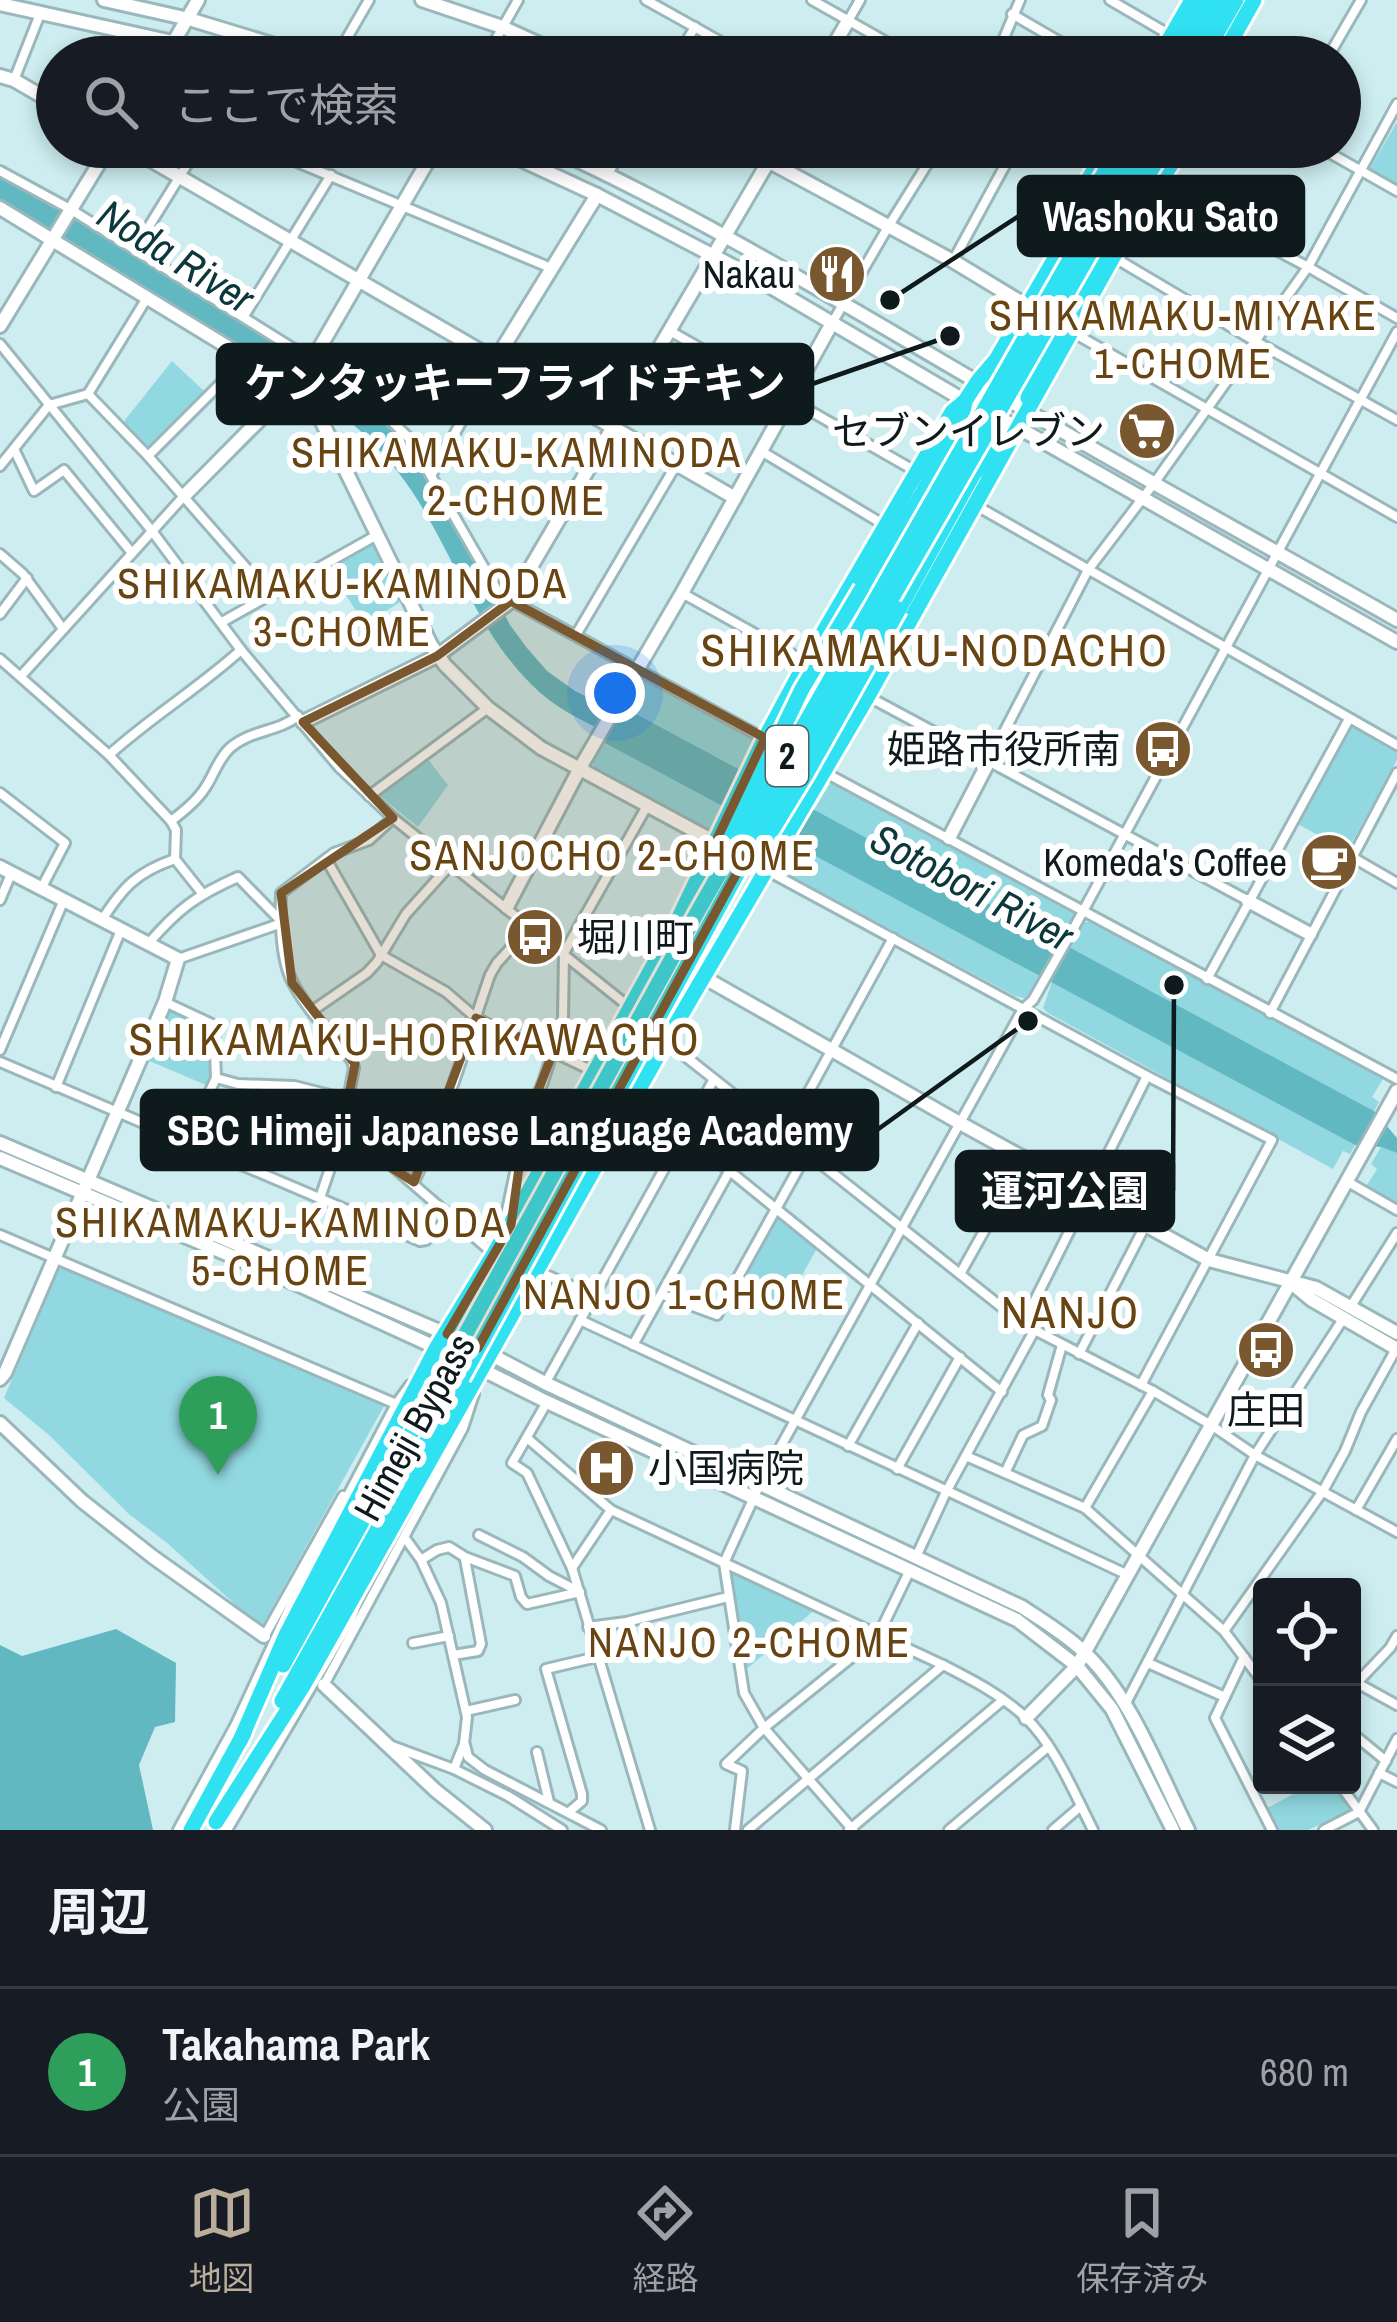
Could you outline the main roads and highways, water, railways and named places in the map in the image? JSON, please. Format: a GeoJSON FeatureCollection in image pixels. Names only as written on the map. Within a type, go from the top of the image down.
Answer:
{"type":"FeatureCollection","features":[{"type":"Feature","properties":{"kind":"highway"},"geometry":{"type":"LineString","coordinates":[[1172,36],[1195,0]]}},
{"type":"Feature","properties":{"kind":"highway"},"geometry":{"type":"LineString","coordinates":[[1175,36],[1195,0]]}},
{"type":"Feature","properties":{"kind":"highway"},"geometry":{"type":"LineString","coordinates":[[1180,36],[1208,0]]}},
{"type":"Feature","properties":{"kind":"highway"},"geometry":{"type":"LineString","coordinates":[[1199,36],[1220,0]]}},
{"type":"Feature","properties":{"kind":"highway"},"geometry":{"type":"LineString","coordinates":[[1215,36],[1236,0]]}},
{"type":"Feature","properties":{"kind":"highway"},"geometry":{"type":"LineString","coordinates":[[1230,36],[1250,0]]}},
{"type":"Feature","properties":{"kind":"highway"},"geometry":{"type":"LineString","coordinates":[[1243,36],[1263,0]]}},
{"type":"Feature","properties":{"kind":"highway"},"geometry":{"type":"LineString","coordinates":[[978,381],[987,356],[1094,168]]}},
{"type":"Feature","properties":{"kind":"highway"},"geometry":{"type":"LineString","coordinates":[[218,1827],[280,1688],[331,1551],[442,1340],[511,1225],[673,930],[806,662],[952,412],[996,360],[1107,168]]}},
{"type":"Feature","properties":{"kind":"highway","name":"Himeji Bypass"},"geometry":{"type":"LineString","coordinates":[[454,1373],[698,911],[1122,168]]}},
{"type":"Feature","properties":{"kind":"highway","name":"Himeji Bypass"},"geometry":{"type":"LineString","coordinates":[[280,1688],[917,552],[1139,168]]}},
{"type":"Feature","properties":{"kind":"highway"},"geometry":{"type":"LineString","coordinates":[[191,1830],[240,1741],[377,1555],[666,1041],[868,696],[1071,332],[1155,168]]}},
{"type":"Feature","properties":{"kind":"highway"},"geometry":{"type":"LineString","coordinates":[[1026,410],[1032,378],[1111,249],[1169,168]]}},
{"type":"Feature","properties":{"kind":"highway"},"geometry":{"type":"LineString","coordinates":[[698,911],[802,688],[923,492],[965,401]]}},
{"type":"Feature","properties":{"kind":"highway"},"geometry":{"type":"LineString","coordinates":[[740,868],[771,832],[974,475],[1017,427]]}},
{"type":"Feature","properties":{"kind":"highway"},"geometry":{"type":"LineString","coordinates":[[296,1596],[331,1551]]}},
{"type":"Feature","properties":{"kind":"place","name":"Nakau"},"geometry":{"type":"Point","coordinates":[837,274]}},
{"type":"Feature","properties":{"kind":"place","name":"Washoku Sato"},"geometry":{"type":"Point","coordinates":[890,300]}},
{"type":"Feature","properties":{"kind":"place","name":"ケンタッキーフライドチキン"},"geometry":{"type":"Point","coordinates":[950,336]}},
{"type":"Feature","properties":{"kind":"place","name":"セブンイレブン"},"geometry":{"type":"Point","coordinates":[1147,431]}},
{"type":"Feature","properties":{"kind":"place","name":"姫路市役所南"},"geometry":{"type":"Point","coordinates":[1163,749]}},
{"type":"Feature","properties":{"kind":"place","name":"Komeda's Coffee"},"geometry":{"type":"Point","coordinates":[1329,862]}},
{"type":"Feature","properties":{"kind":"place","name":"堀川町"},"geometry":{"type":"Point","coordinates":[535,937]}},
{"type":"Feature","properties":{"kind":"place","name":"運河公園"},"geometry":{"type":"Point","coordinates":[1174,985]}},
{"type":"Feature","properties":{"kind":"place","name":"SBC Himeji Japanese Language Academy"},"geometry":{"type":"Point","coordinates":[1028,1021]}},
{"type":"Feature","properties":{"kind":"place","name":"庄田"},"geometry":{"type":"Point","coordinates":[1266,1350]}},
{"type":"Feature","properties":{"kind":"place","name":"小国病院"},"geometry":{"type":"Point","coordinates":[606,1468]}},
{"type":"Feature","properties":{"kind":"place","name":"Takahama Park"},"geometry":{"type":"Point","coordinates":[218,1475]}},
{"type":"Feature","properties":{"kind":"district","name":"SHIKAMAKU-MIYAKE 1-CHOME"},"geometry":{"type":"Point","coordinates":[1184,339]}},
{"type":"Feature","properties":{"kind":"district","name":"SHIKAMAKU-KAMINODA 2-CHOME"},"geometry":{"type":"Point","coordinates":[517,476]}},
{"type":"Feature","properties":{"kind":"district","name":"SHIKAMAKU-KAMINODA 3-CHOME"},"geometry":{"type":"Point","coordinates":[343,607]}},
{"type":"Feature","properties":{"kind":"district","name":"SHIKAMAKU-NODACHO"},"geometry":{"type":"Point","coordinates":[935,650]}},
{"type":"Feature","properties":{"kind":"district","name":"SANJOCHO 2-CHOME"},"geometry":{"type":"Point","coordinates":[613,855]}},
{"type":"Feature","properties":{"kind":"district","name":"SHIKAMAKU-HORIKAWACHO"},"geometry":{"type":"Point","coordinates":[415,1039]}},
{"type":"Feature","properties":{"kind":"district","name":"SHIKAMAKU-KAMINODA 5-CHOME"},"geometry":{"type":"Point","coordinates":[281,1246]}},
{"type":"Feature","properties":{"kind":"district","name":"NANJO 1-CHOME"},"geometry":{"type":"Point","coordinates":[685,1294]}},
{"type":"Feature","properties":{"kind":"district","name":"NANJO"},"geometry":{"type":"Point","coordinates":[1071,1312]}},
{"type":"Feature","properties":{"kind":"district","name":"NANJO 2-CHOME"},"geometry":{"type":"Point","coordinates":[750,1642]}},
{"type":"Feature","properties":{"kind":"water label","name":"Noda River"},"geometry":{"type":"Point","coordinates":[176,256]}},
{"type":"Feature","properties":{"kind":"water label","name":"Sotobori River"},"geometry":{"type":"Point","coordinates":[972,887]}}]}
